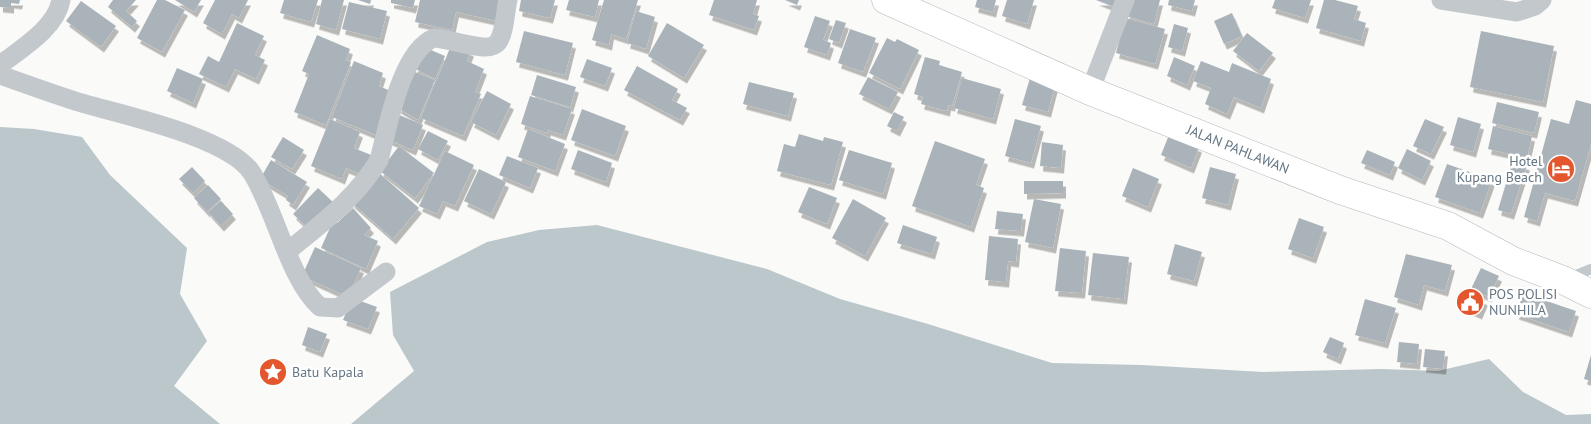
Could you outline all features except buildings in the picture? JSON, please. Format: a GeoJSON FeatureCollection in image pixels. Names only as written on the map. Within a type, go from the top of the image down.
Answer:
{"type":"FeatureCollection","features":[{"type":"Feature","properties":{"kind":"highway","name":"JALAN PAHLAWAN"},"geometry":{"type":"LineString","coordinates":[[886,0],[1090,91],[1340,190],[1448,226],[1513,261],[1564,280],[1591,294]]}},
{"type":"Feature","properties":{"kind":"street"},"geometry":{"type":"LineString","coordinates":[[0,65],[49,24],[59,12],[61,0]]}},
{"type":"Feature","properties":{"kind":"street"},"geometry":{"type":"LineString","coordinates":[[288,250],[340,210],[372,172],[379,160],[408,67],[419,47],[434,38],[488,49],[496,45],[501,36],[508,0]]}},
{"type":"Feature","properties":{"kind":"street"},"geometry":{"type":"LineString","coordinates":[[1090,91],[1125,0]]}},
{"type":"Feature","properties":{"kind":"street"},"geometry":{"type":"LineString","coordinates":[[1441,0],[1517,12],[1535,6],[1542,0]]}},
{"type":"Feature","properties":{"kind":"street"},"geometry":{"type":"LineString","coordinates":[[0,75],[76,101],[163,125],[195,137],[238,158],[251,172],[267,200],[304,289],[320,307],[338,308],[386,272]]}},
{"type":"Feature","properties":{"kind":"lane"},"geometry":{"type":"LineString","coordinates":[[1564,280],[1591,269]]}},
{"type":"Feature","properties":{"kind":"shaded area"},"geometry":{"type":"Polygon","coordinates":[[[0,127],[34,129],[82,137],[110,175],[187,248],[180,294],[207,341],[174,386],[220,424],[0,424],[0,127]]]}},
{"type":"Feature","properties":{"kind":"shaded area"},"geometry":{"type":"Polygon","coordinates":[[[597,225],[767,269],[840,299],[1052,363],[1142,365],[1263,372],[1382,369],[1438,371],[1489,359],[1523,392],[1566,415],[1591,414],[1591,424],[351,424],[414,371],[393,335],[390,292],[487,242],[539,230],[597,225]]]}},
{"type":"Feature","properties":{"kind":"place","name":"Hotel Kupang Beach"},"geometry":{"type":"Point","coordinates":[1561,169]}},
{"type":"Feature","properties":{"kind":"place","name":"POS POLISI NUNHILA"},"geometry":{"type":"Point","coordinates":[1470,302]}},
{"type":"Feature","properties":{"kind":"place","name":"Batu Kapala"},"geometry":{"type":"Point","coordinates":[273,372]}}]}
